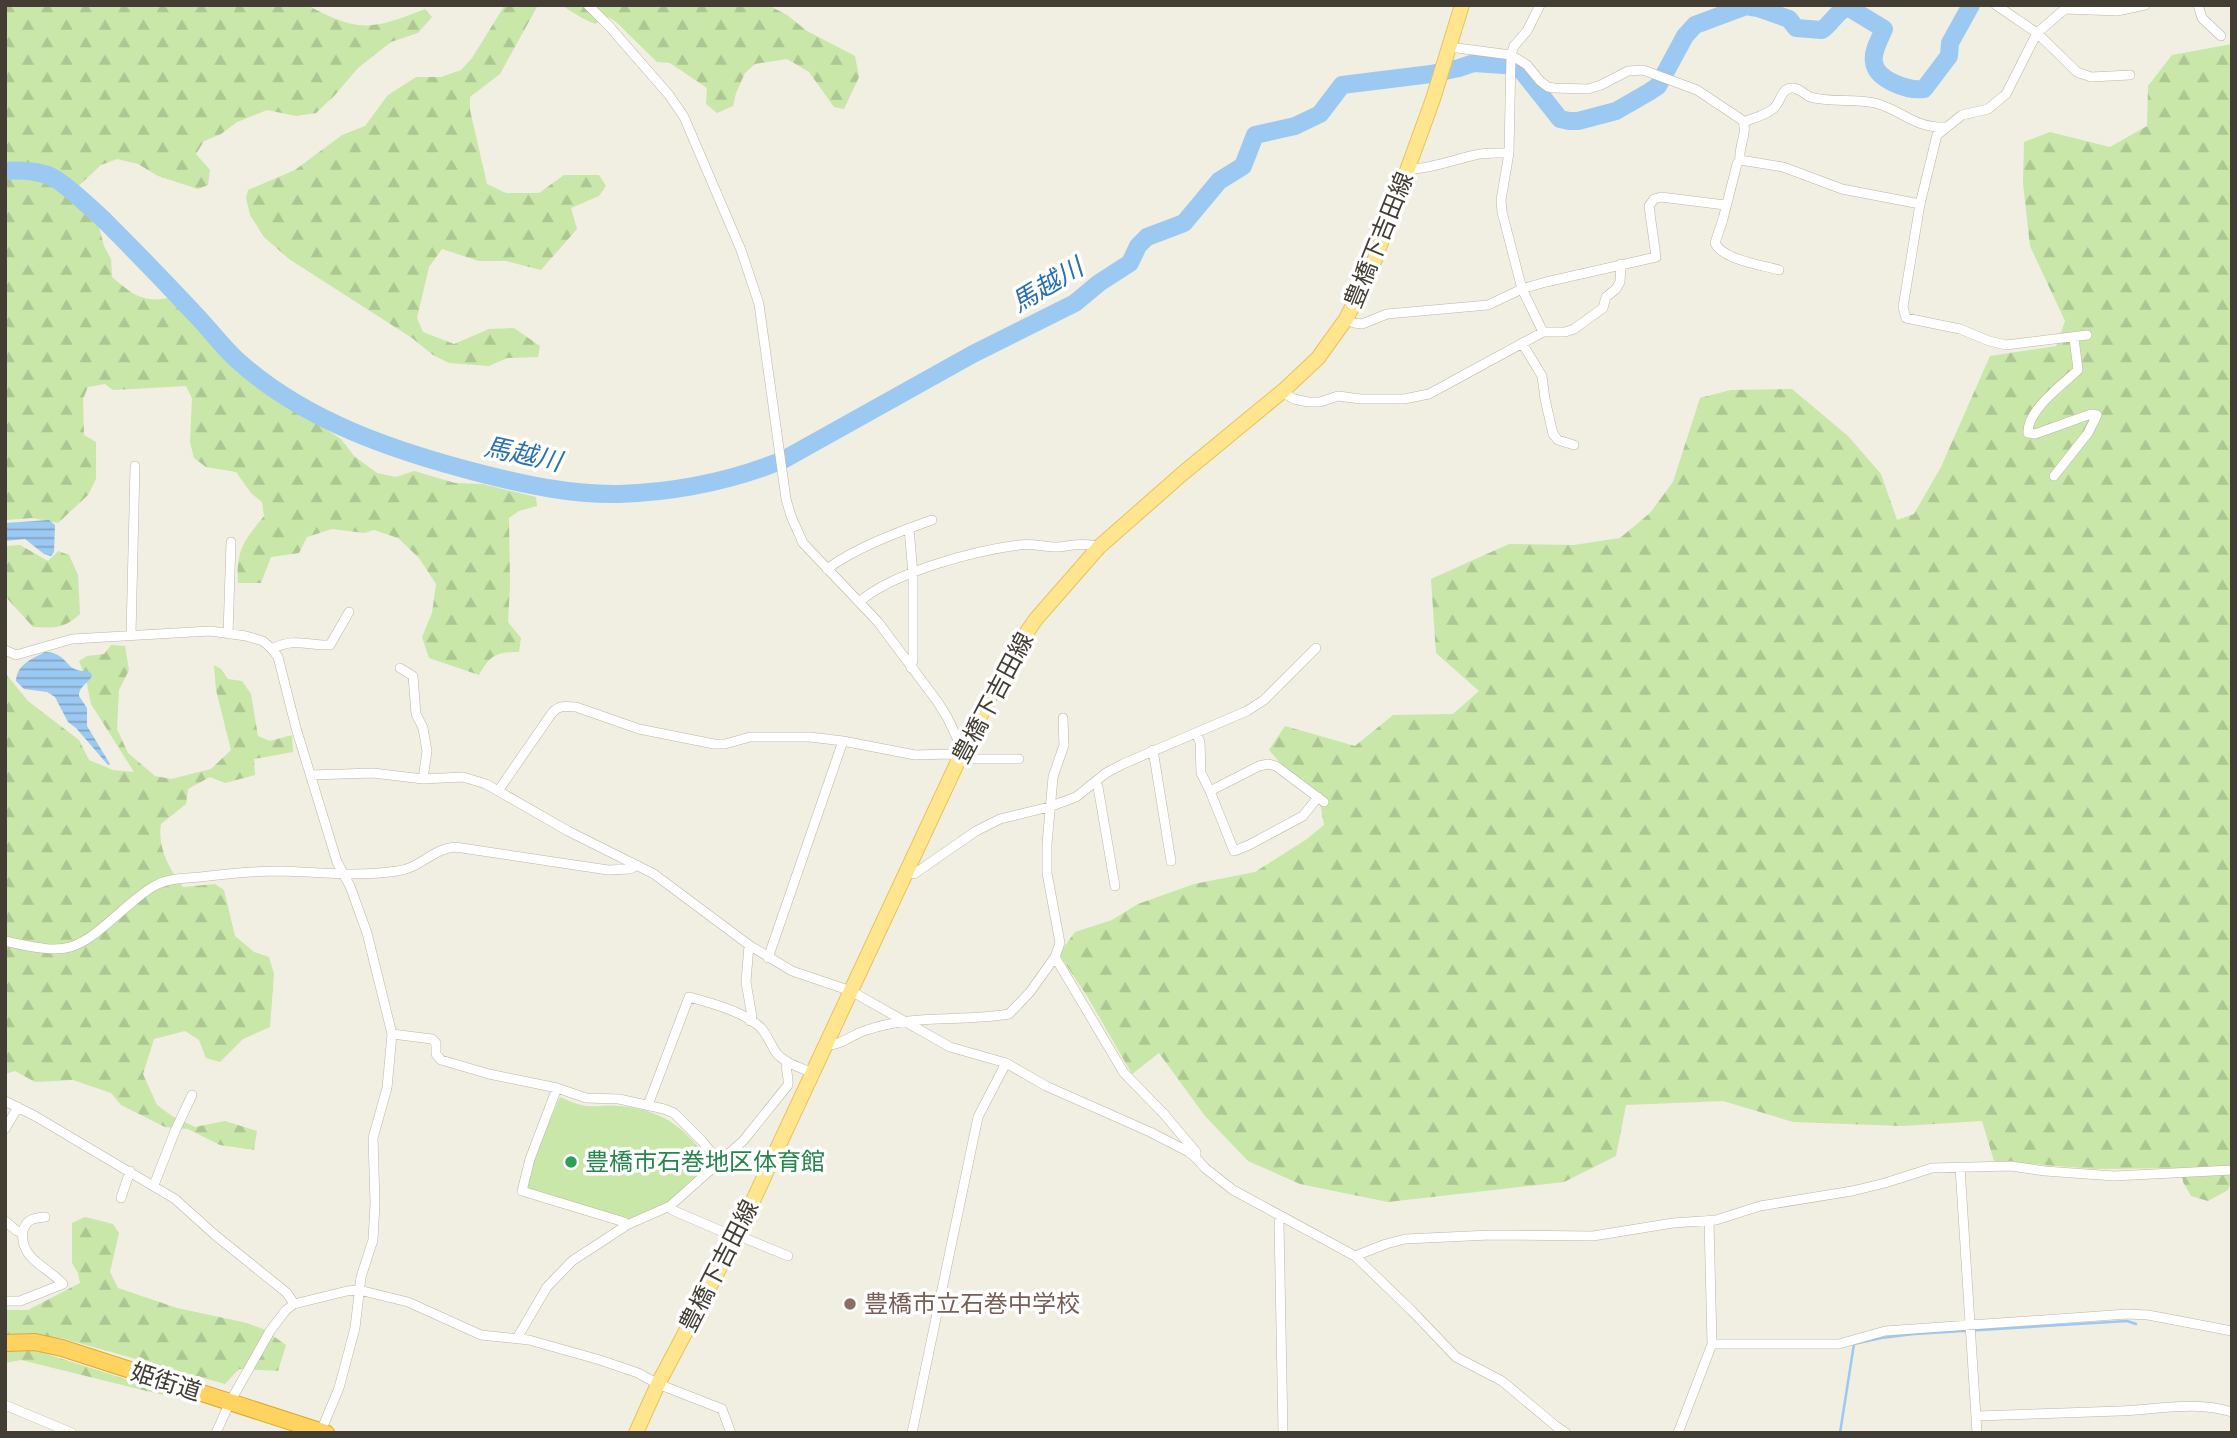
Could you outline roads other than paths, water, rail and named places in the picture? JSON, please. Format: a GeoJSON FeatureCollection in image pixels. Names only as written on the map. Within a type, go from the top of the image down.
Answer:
{"type":"FeatureCollection","features":[{"type":"Feature","properties":{"kind":"highway","name":"姫街道"},"geometry":{"type":"LineString","coordinates":[[5,1343],[35,1342],[62,1348],[323,1432]]}},
{"type":"Feature","properties":{"kind":"main road","name":"豊橋下吉田線"},"geometry":{"type":"LineString","coordinates":[[636,1433],[658,1384],[736,1236],[962,752],[1009,658],[1036,619],[1099,547],[1284,390],[1318,358],[1346,319],[1371,270],[1409,168],[1462,5]]}},
{"type":"Feature","properties":{"kind":"street"},"geometry":{"type":"LineString","coordinates":[[588,5],[669,95],[684,117],[741,250],[760,304],[781,469],[791,516],[803,543],[878,622],[947,716],[967,759],[1019,759]]}},
{"type":"Feature","properties":{"kind":"street"},"geometry":{"type":"LineString","coordinates":[[1540,5],[1527,31],[1514,46],[1511,61],[1509,153],[1501,200],[1522,289],[1543,332]]}},
{"type":"Feature","properties":{"kind":"street"},"geometry":{"type":"LineString","coordinates":[[1996,5],[2037,33],[2077,72],[2091,77],[2130,75]]}},
{"type":"Feature","properties":{"kind":"street"},"geometry":{"type":"LineString","coordinates":[[2087,335],[2006,345],[1961,329],[1906,318],[1903,307],[1920,204],[1937,135],[1962,115],[1988,109],[2006,94],[2037,33],[2066,9],[2117,11],[2145,5]]}},
{"type":"Feature","properties":{"kind":"street"},"geometry":{"type":"LineString","coordinates":[[2198,5],[2202,18],[2221,36]]}},
{"type":"Feature","properties":{"kind":"street"},"geometry":{"type":"LineString","coordinates":[[1449,49],[1527,65],[1540,81],[1554,89],[1588,89],[1636,70],[1697,90],[1744,122]]}},
{"type":"Feature","properties":{"kind":"street"},"geometry":{"type":"LineString","coordinates":[[1744,122],[1773,109],[1783,92],[1790,88],[1810,97],[1874,103],[1889,107],[1916,124],[1931,128],[1946,127]]}},
{"type":"Feature","properties":{"kind":"street"},"geometry":{"type":"LineString","coordinates":[[1744,122],[1740,160],[1715,243],[1717,248],[1741,260],[1780,270]]}},
{"type":"Feature","properties":{"kind":"street"},"geometry":{"type":"LineString","coordinates":[[1409,168],[1423,170],[1436,164],[1482,153],[1509,153]]}},
{"type":"Feature","properties":{"kind":"street"},"geometry":{"type":"LineString","coordinates":[[1740,160],[1783,167],[1842,189],[1920,204]]}},
{"type":"Feature","properties":{"kind":"street"},"geometry":{"type":"LineString","coordinates":[[1346,319],[1362,324],[1387,314],[1488,305],[1522,289],[1546,282],[1656,257],[1649,206],[1654,199],[1661,197],[1726,205]]}},
{"type":"Feature","properties":{"kind":"street"},"geometry":{"type":"LineString","coordinates":[[1284,390],[1294,399],[1308,402],[1345,396],[1384,400],[1420,397],[1442,388],[1543,332],[1565,332],[1574,329],[1603,308],[1606,297],[1620,282],[1621,264]]}},
{"type":"Feature","properties":{"kind":"street"},"geometry":{"type":"LineString","coordinates":[[2054,476],[2088,433],[2097,415],[2091,414],[2035,434],[2028,433],[2028,424],[2033,413],[2078,370],[2074,338]]}},
{"type":"Feature","properties":{"kind":"street"},"geometry":{"type":"LineString","coordinates":[[1522,344],[1542,376],[1553,434],[1558,440],[1574,445]]}},
{"type":"Feature","properties":{"kind":"street"},"geometry":{"type":"LineString","coordinates":[[131,635],[135,466]]}},
{"type":"Feature","properties":{"kind":"street"},"geometry":{"type":"LineString","coordinates":[[827,569],[836,562],[932,520]]}},
{"type":"Feature","properties":{"kind":"street"},"geometry":{"type":"LineString","coordinates":[[909,528],[913,574],[911,668]]}},
{"type":"Feature","properties":{"kind":"street"},"geometry":{"type":"LineString","coordinates":[[228,634],[231,542]]}},
{"type":"Feature","properties":{"kind":"street"},"geometry":{"type":"LineString","coordinates":[[859,602],[897,580],[953,560],[1020,545],[1099,547]]}},
{"type":"Feature","properties":{"kind":"street"},"geometry":{"type":"LineString","coordinates":[[272,649],[293,641],[330,645],[349,612]]}},
{"type":"Feature","properties":{"kind":"street"},"geometry":{"type":"LineString","coordinates":[[5,650],[16,655],[72,639],[194,631],[246,636],[263,641],[278,657],[296,728],[342,874],[350,886],[367,933],[392,1034],[387,1088],[373,1139],[373,1240],[361,1277],[355,1328],[340,1388],[323,1432]]}},
{"type":"Feature","properties":{"kind":"street"},"geometry":{"type":"LineString","coordinates":[[906,872],[914,874],[965,837],[1000,819],[1076,797],[1106,773],[1247,711],[1264,700],[1316,648]]}},
{"type":"Feature","properties":{"kind":"street"},"geometry":{"type":"LineString","coordinates":[[400,668],[413,676],[416,714],[423,728],[427,751],[423,779]]}},
{"type":"Feature","properties":{"kind":"street"},"geometry":{"type":"LineString","coordinates":[[498,791],[556,708],[566,706],[639,729],[714,744],[750,737],[810,737],[915,755],[962,752]]}},
{"type":"Feature","properties":{"kind":"street"},"geometry":{"type":"LineString","coordinates":[[826,1045],[835,1045],[866,1030],[902,1020],[1009,1014],[1030,992],[1055,957],[1060,943],[1047,873],[1049,807],[1053,778],[1064,745],[1063,718]]}},
{"type":"Feature","properties":{"kind":"street"},"geometry":{"type":"LineString","coordinates":[[1196,733],[1200,742],[1201,773],[1234,851],[1303,816],[1321,799],[1276,766],[1268,764],[1210,791]]}},
{"type":"Feature","properties":{"kind":"street"},"geometry":{"type":"LineString","coordinates":[[768,958],[843,741]]}},
{"type":"Feature","properties":{"kind":"street"},"geometry":{"type":"LineString","coordinates":[[1153,751],[1171,861]]}},
{"type":"Feature","properties":{"kind":"street"},"geometry":{"type":"LineString","coordinates":[[312,775],[373,773],[423,779],[471,779],[671,885],[749,945],[792,971],[851,991],[950,1047],[1006,1063],[1045,1086],[1189,1152],[1214,1176],[1233,1189],[1355,1256],[1456,1357],[1502,1381],[1566,1433]]}},
{"type":"Feature","properties":{"kind":"street"},"geometry":{"type":"LineString","coordinates":[[1095,782],[1115,886]]}},
{"type":"Feature","properties":{"kind":"street"},"geometry":{"type":"LineString","coordinates":[[5,942],[54,950],[76,947],[143,892],[160,882],[258,872],[342,874],[407,870],[437,851],[455,847],[608,870],[630,869],[637,865]]}},
{"type":"Feature","properties":{"kind":"street"},"geometry":{"type":"LineString","coordinates":[[749,945],[746,982],[752,1017],[750,1021]]}},
{"type":"Feature","properties":{"kind":"street"},"geometry":{"type":"LineString","coordinates":[[1055,957],[1124,1073],[1164,1114],[1196,1152],[1196,1158]]}},
{"type":"Feature","properties":{"kind":"street"},"geometry":{"type":"LineString","coordinates":[[648,1105],[689,997],[723,1007],[759,1026],[769,1038],[775,1052],[787,1063],[813,1073]]}},
{"type":"Feature","properties":{"kind":"street"},"geometry":{"type":"LineString","coordinates":[[392,1034],[432,1038],[436,1043],[436,1054],[441,1060],[489,1074],[557,1088],[586,1098],[619,1099],[674,1113],[720,1163]]}},
{"type":"Feature","properties":{"kind":"street"},"geometry":{"type":"LineString","coordinates":[[517,1338],[547,1287],[572,1261],[627,1225],[670,1206],[743,1141],[788,1084],[787,1063]]}},
{"type":"Feature","properties":{"kind":"street"},"geometry":{"type":"LineString","coordinates":[[912,1433],[978,1117],[1006,1063]]}},
{"type":"Feature","properties":{"kind":"street"},"geometry":{"type":"LineString","coordinates":[[557,1088],[530,1159],[522,1191],[627,1225]]}},
{"type":"Feature","properties":{"kind":"street"},"geometry":{"type":"LineString","coordinates":[[155,1185],[175,1130],[192,1095]]}},
{"type":"Feature","properties":{"kind":"street"},"geometry":{"type":"LineString","coordinates":[[5,1101],[176,1199],[215,1235],[287,1293],[294,1304]]}},
{"type":"Feature","properties":{"kind":"street"},"geometry":{"type":"LineString","coordinates":[[5,1129],[18,1107]]}},
{"type":"Feature","properties":{"kind":"street"},"geometry":{"type":"LineString","coordinates":[[1355,1256],[1405,1239],[1490,1235],[1593,1236],[1709,1220],[1760,1206],[1863,1189],[1932,1168],[2011,1166],[2114,1176],[2232,1170]]}},
{"type":"Feature","properties":{"kind":"street"},"geometry":{"type":"LineString","coordinates":[[1960,1167],[1978,1433]]}},
{"type":"Feature","properties":{"kind":"street"},"geometry":{"type":"LineString","coordinates":[[121,1198],[130,1171]]}},
{"type":"Feature","properties":{"kind":"street"},"geometry":{"type":"LineString","coordinates":[[670,1206],[673,1210],[788,1256]]}},
{"type":"Feature","properties":{"kind":"street"},"geometry":{"type":"LineString","coordinates":[[5,1301],[20,1301],[63,1284],[27,1253],[23,1246],[26,1223],[32,1218],[45,1217]]}},
{"type":"Feature","properties":{"kind":"street"},"geometry":{"type":"LineString","coordinates":[[1282,1218],[1279,1222],[1283,1433]]}},
{"type":"Feature","properties":{"kind":"street"},"geometry":{"type":"LineString","coordinates":[[1678,1433],[1713,1344],[1709,1220]]}},
{"type":"Feature","properties":{"kind":"street"},"geometry":{"type":"LineString","coordinates":[[5,1221],[23,1233]]}},
{"type":"Feature","properties":{"kind":"street"},"geometry":{"type":"LineString","coordinates":[[216,1433],[230,1402],[270,1331],[286,1310],[294,1304],[359,1290],[408,1303],[481,1335],[517,1338],[638,1373],[658,1384],[722,1409],[732,1433]]}},
{"type":"Feature","properties":{"kind":"street"},"geometry":{"type":"LineString","coordinates":[[1713,1344],[1839,1344],[1885,1331],[1971,1330],[2148,1315],[2232,1331]]}},
{"type":"Feature","properties":{"kind":"street"},"geometry":{"type":"LineString","coordinates":[[5,1405],[72,1433]]}},
{"type":"Feature","properties":{"kind":"street"},"geometry":{"type":"LineString","coordinates":[[1978,1416],[2123,1411],[2171,1405],[2232,1412]]}},
{"type":"Feature","properties":{"kind":"water"},"geometry":{"type":"Polygon","coordinates":[[[49,520],[55,525],[54,552],[51,556],[44,554],[25,539],[5,541],[5,523],[49,520]]]}},
{"type":"Feature","properties":{"kind":"water"},"geometry":{"type":"Polygon","coordinates":[[[45,652],[57,655],[73,668],[90,672],[92,675],[79,696],[87,708],[87,726],[110,764],[108,765],[68,722],[55,697],[47,692],[24,689],[16,681],[22,666],[45,652]]]}},
{"type":"Feature","properties":{"kind":"waterway","name":"馬越川"},"geometry":{"type":"LineString","coordinates":[[5,171],[41,173],[64,185],[105,221],[236,359],[262,381],[321,417],[385,444],[500,478],[550,489],[585,493],[640,493],[723,479],[783,460],[973,354],[1075,303],[1130,263],[1138,246],[1147,237],[1184,223],[1219,181],[1243,166],[1255,135],[1295,126],[1320,114],[1342,85],[1431,74],[1474,63],[1518,66],[1560,119],[1578,121],[1616,111],[1658,86],[1685,36],[1695,25],[1746,6],[1789,19],[1796,28],[1822,30],[1845,8],[1851,9],[1884,29],[1874,58],[1880,74],[1902,86],[1924,89],[1949,56],[1950,43],[1971,5]]}},
{"type":"Feature","properties":{"kind":"waterway"},"geometry":{"type":"LineString","coordinates":[[1840,1433],[1854,1344],[1914,1334],[2127,1321],[2136,1324]]}},
{"type":"Feature","properties":{"kind":"place","name":"豊橋市石巻地区体育館"},"geometry":{"type":"Point","coordinates":[571,1162]}},
{"type":"Feature","properties":{"kind":"place","name":"豊橋市立石巻中学校"},"geometry":{"type":"Point","coordinates":[850,1304]}}]}
